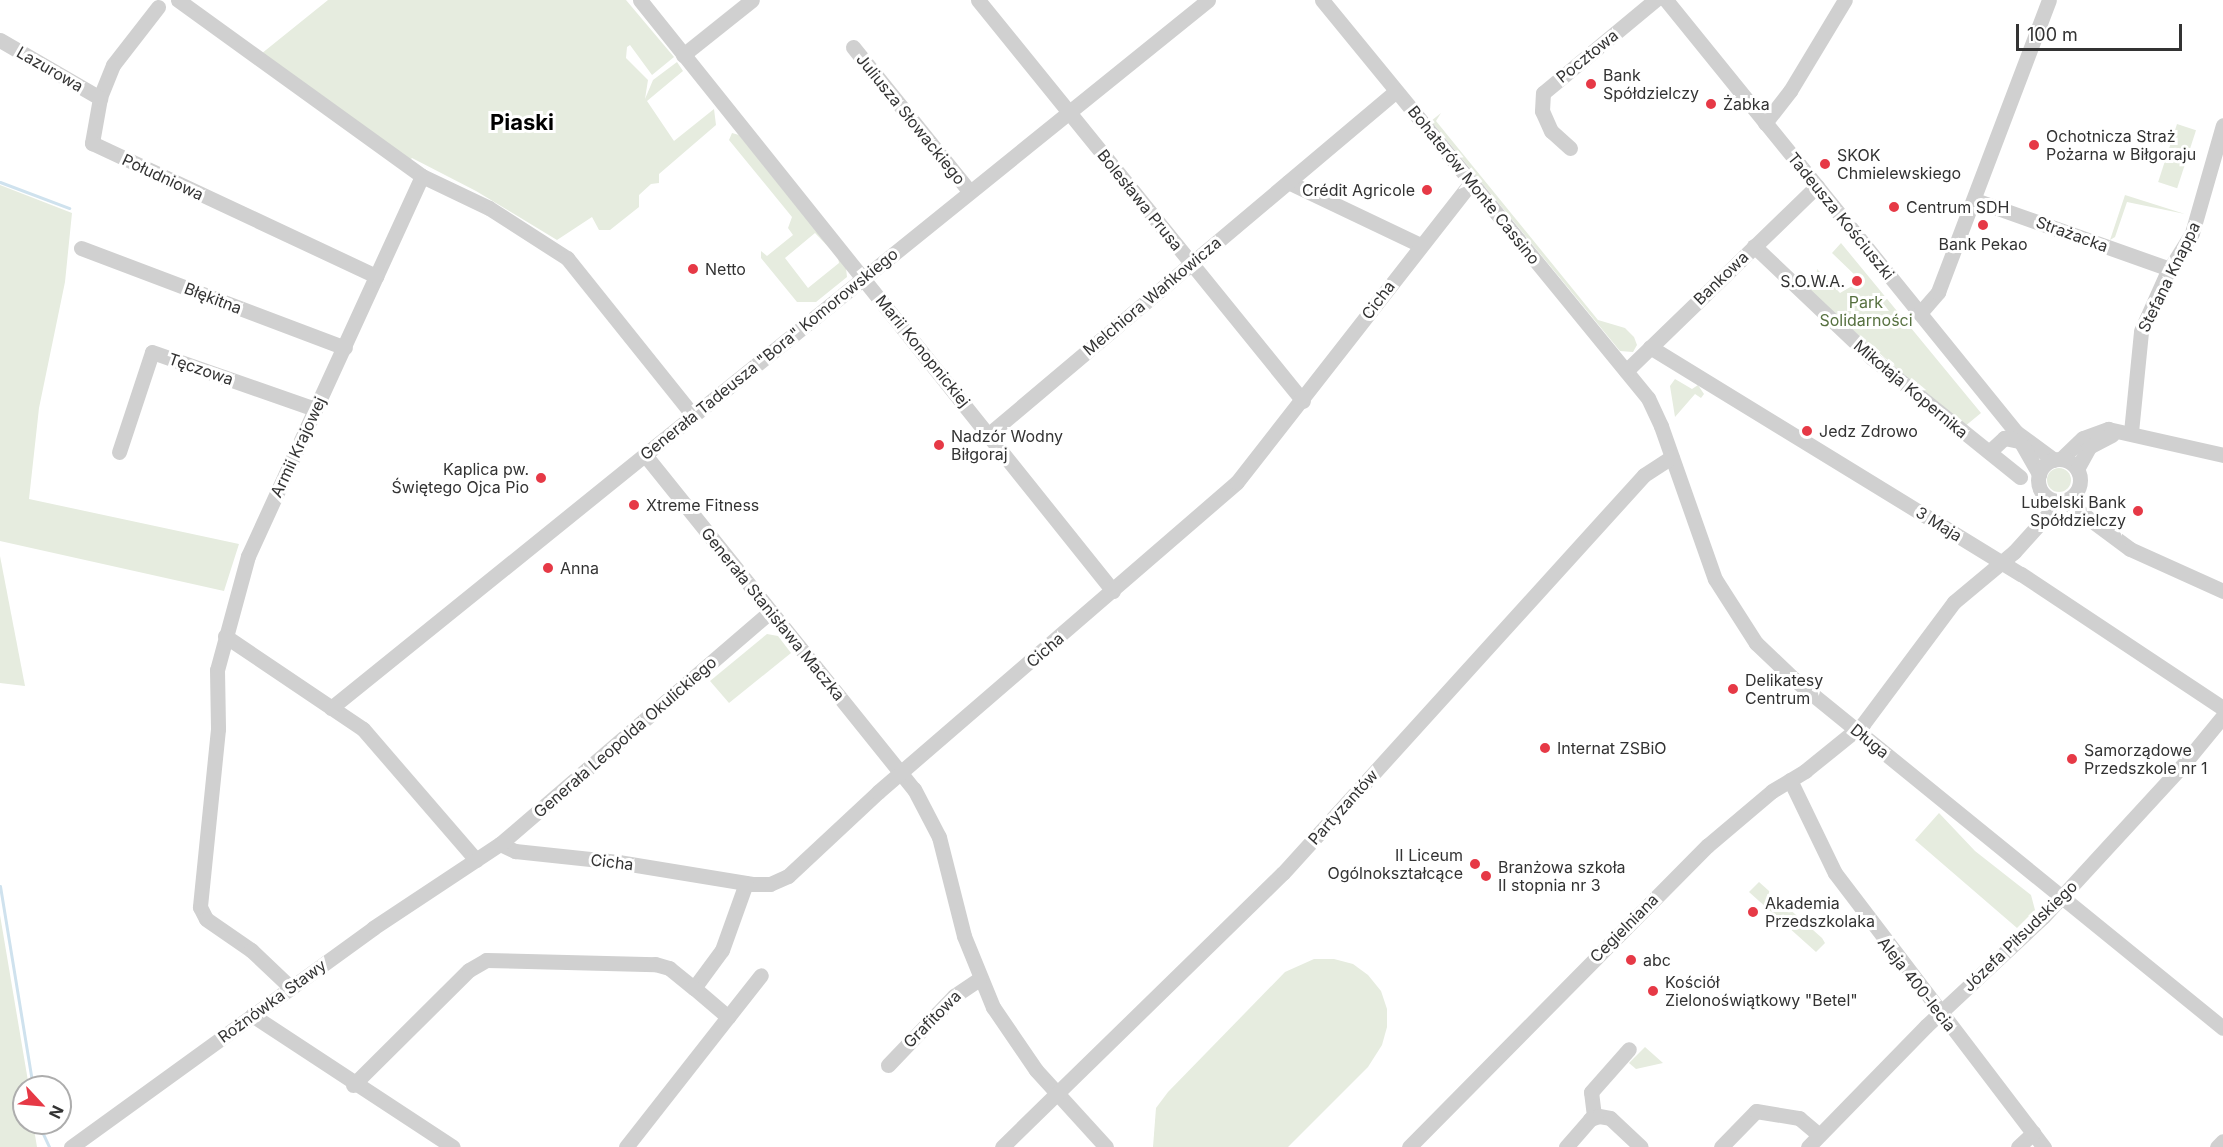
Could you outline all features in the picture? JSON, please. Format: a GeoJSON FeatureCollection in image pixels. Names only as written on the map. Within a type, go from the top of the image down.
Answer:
{"type":"FeatureCollection","features":[{"type":"Feature","properties":{"kind":"street"},"geometry":{"type":"LineString","coordinates":[[178,0],[422,176],[481,204],[567,258],[693,415]]}},
{"type":"Feature","properties":{"kind":"street","name":"Marii Konopnickiej"},"geometry":{"type":"LineString","coordinates":[[640,0],[1113,591]]}},
{"type":"Feature","properties":{"kind":"street"},"geometry":{"type":"LineString","coordinates":[[684,55],[752,0]]}},
{"type":"Feature","properties":{"kind":"street","name":"Bolesława Prusa"},"geometry":{"type":"LineString","coordinates":[[978,0],[1303,400]]}},
{"type":"Feature","properties":{"kind":"street","name":"Generała Tadeusza \"Bora\" Komorowskiego"},"geometry":{"type":"LineString","coordinates":[[331,708],[1208,0]]}},
{"type":"Feature","properties":{"kind":"street","name":"Bohaterów Monte Cassino"},"geometry":{"type":"LineString","coordinates":[[1322,0],[1626,371]]}},
{"type":"Feature","properties":{"kind":"street","name":"Pocztowa"},"geometry":{"type":"LineString","coordinates":[[1548,121],[1540,106],[1547,88],[1655,0]]}},
{"type":"Feature","properties":{"kind":"street","name":"Tadeusza Kościuszki"},"geometry":{"type":"LineString","coordinates":[[1666,0],[2018,436],[2039,474]]}},
{"type":"Feature","properties":{"kind":"street"},"geometry":{"type":"LineString","coordinates":[[1766,123],[1790,91],[1845,0]]}},
{"type":"Feature","properties":{"kind":"street"},"geometry":{"type":"LineString","coordinates":[[1920,313],[1938,292],[1975,200],[2049,0]]}},
{"type":"Feature","properties":{"kind":"street","name":"Południowa"},"geometry":{"type":"LineString","coordinates":[[157,2],[117,57],[100,98],[92,144],[376,276]]}},
{"type":"Feature","properties":{"kind":"street","name":"Lazurowa"},"geometry":{"type":"LineString","coordinates":[[0,40],[100,98]]}},
{"type":"Feature","properties":{"kind":"street","name":"Juliusza Słowackiego"},"geometry":{"type":"LineString","coordinates":[[853,47],[970,192]]}},
{"type":"Feature","properties":{"kind":"street","name":"Melchiora Wańkowicza"},"geometry":{"type":"LineString","coordinates":[[989,434],[1396,91]]}},
{"type":"Feature","properties":{"kind":"street","name":"Stefana Knappa"},"geometry":{"type":"LineString","coordinates":[[2127,432],[2139,340],[2170,269],[2193,231],[2223,125]]}},
{"type":"Feature","properties":{"kind":"street","name":"Armii Krajowej"},"geometry":{"type":"LineString","coordinates":[[290,987],[251,950],[206,919],[200,908],[218,729],[215,684],[243,569],[422,176]]}},
{"type":"Feature","properties":{"kind":"street"},"geometry":{"type":"LineString","coordinates":[[1287,182],[1420,245]]}},
{"type":"Feature","properties":{"kind":"street","name":"Cicha"},"geometry":{"type":"LineString","coordinates":[[500,844],[515,851],[618,862],[746,883],[770,884],[788,876],[902,773],[1237,482],[1471,182]]}},
{"type":"Feature","properties":{"kind":"street","name":"Bankowa"},"geometry":{"type":"LineString","coordinates":[[1626,371],[1817,186]]}},
{"type":"Feature","properties":{"kind":"street","name":"Strażacka"},"geometry":{"type":"LineString","coordinates":[[1975,200],[2170,269]]}},
{"type":"Feature","properties":{"kind":"street","name":"Mikołaja Kopernika"},"geometry":{"type":"LineString","coordinates":[[1754,246],[1872,358],[2020,477]]}},
{"type":"Feature","properties":{"kind":"street","name":"Błękitna"},"geometry":{"type":"LineString","coordinates":[[81,248],[345,348]]}},
{"type":"Feature","properties":{"kind":"street","name":"3 Maja"},"geometry":{"type":"LineString","coordinates":[[1650,347],[2001,562],[2223,708]]}},
{"type":"Feature","properties":{"kind":"street","name":"Tęczowa"},"geometry":{"type":"LineString","coordinates":[[118,452],[153,352],[315,409]]}},
{"type":"Feature","properties":{"kind":"street","name":"Długa"},"geometry":{"type":"LineString","coordinates":[[1626,371],[1653,407],[1715,579],[1737,619],[1771,659],[2223,1028]]}},
{"type":"Feature","properties":{"kind":"street"},"geometry":{"type":"LineString","coordinates":[[2027,535],[2042,492],[2039,474],[2094,432],[2127,432],[2223,455]]}},
{"type":"Feature","properties":{"kind":"street"},"geometry":{"type":"LineString","coordinates":[[2102,529],[2078,489],[2077,469],[2089,447],[2127,432]]}},
{"type":"Feature","properties":{"kind":"street"},"geometry":{"type":"LineString","coordinates":[[1989,452],[2004,438],[2018,436]]}},
{"type":"Feature","properties":{"kind":"street","name":"Tadeusza Kościuszki"},"geometry":{"type":"LineString","coordinates":[[2018,436],[2057,459]]}},
{"type":"Feature","properties":{"kind":"street","name":"Generała Stanisława Maczka"},"geometry":{"type":"LineString","coordinates":[[645,455],[902,773],[925,807],[939,837],[979,979],[1007,1032],[1056,1092],[1106,1147]]}},
{"type":"Feature","properties":{"kind":"street","name":"Partyzantów"},"geometry":{"type":"LineString","coordinates":[[1002,1147],[1283,873],[1644,475],[1672,457]]}},
{"type":"Feature","properties":{"kind":"street"},"geometry":{"type":"LineString","coordinates":[[2057,459],[2077,469]]}},
{"type":"Feature","properties":{"kind":"street"},"geometry":{"type":"LineString","coordinates":[[2062,501],[2078,489]]}},
{"type":"Feature","properties":{"kind":"street"},"geometry":{"type":"LineString","coordinates":[[2042,492],[2062,501],[2134,551],[2223,591]]}},
{"type":"Feature","properties":{"kind":"street","name":"Cegielniana"},"geometry":{"type":"LineString","coordinates":[[1412,1146],[1707,846],[1857,730],[1949,609],[2001,562],[2062,501]]}},
{"type":"Feature","properties":{"kind":"street","name":"Generała Leopolda Okulickiego"},"geometry":{"type":"LineString","coordinates":[[476,860],[500,844],[771,611]]}},
{"type":"Feature","properties":{"kind":"street"},"geometry":{"type":"LineString","coordinates":[[225,636],[376,741],[476,860]]}},
{"type":"Feature","properties":{"kind":"street","name":"Józefa Piłsudskiego"},"geometry":{"type":"LineString","coordinates":[[1808,1147],[1939,1013],[2062,897],[2223,716]]}},
{"type":"Feature","properties":{"kind":"street","name":"Aleja 400-lecia"},"geometry":{"type":"LineString","coordinates":[[1790,780],[1835,873],[1939,1013],[2044,1147]]}},
{"type":"Feature","properties":{"kind":"street","name":"Rożnówka Stawy"},"geometry":{"type":"LineString","coordinates":[[71,1147],[290,987],[476,860]]}},
{"type":"Feature","properties":{"kind":"street"},"geometry":{"type":"LineString","coordinates":[[694,988],[722,950],[746,883]]}},
{"type":"Feature","properties":{"kind":"street"},"geometry":{"type":"LineString","coordinates":[[353,1085],[469,970],[486,960],[655,964],[669,968],[728,1017]]}},
{"type":"Feature","properties":{"kind":"street"},"geometry":{"type":"LineString","coordinates":[[626,1147],[761,975]]}},
{"type":"Feature","properties":{"kind":"street","name":"Grafitowa"},"geometry":{"type":"LineString","coordinates":[[888,1065],[954,996],[979,979]]}},
{"type":"Feature","properties":{"kind":"street"},"geometry":{"type":"LineString","coordinates":[[252,1015],[353,1085],[453,1147]]}},
{"type":"Feature","properties":{"kind":"street"},"geometry":{"type":"LineString","coordinates":[[1566,1147],[1594,1116],[1591,1092],[1629,1049]]}},
{"type":"Feature","properties":{"kind":"street"},"geometry":{"type":"LineString","coordinates":[[1721,1147],[1756,1111],[1799,1118],[1819,1135]]}},
{"type":"Feature","properties":{"kind":"street"},"geometry":{"type":"LineString","coordinates":[[1594,1116],[1611,1118],[1641,1147]]}},
{"type":"Feature","properties":{"kind":"street"},"geometry":{"type":"LineString","coordinates":[[2018,1147],[2033,1133]]}},
{"type":"Feature","properties":{"kind":"street"},"geometry":{"type":"LineString","coordinates":[[2217,1147],[2223,1141]]}},
{"type":"Feature","properties":{"kind":"green space"},"geometry":{"type":"Polygon","coordinates":[[[328,0],[626,0],[674,57],[652,75],[630,45],[627,47],[626,58],[648,80],[645,99],[653,80],[677,62],[683,71],[647,101],[674,141],[714,109],[716,125],[659,174],[659,183],[651,184],[639,195],[639,207],[610,230],[599,230],[592,217],[557,240],[476,191],[412,158],[409,161],[261,54],[328,0]]]}},
{"type":"Feature","properties":{"kind":"green space"},"geometry":{"type":"Polygon","coordinates":[[[1441,113],[1436,121],[1598,320],[1625,328],[1634,337],[1637,345],[1633,352],[1620,351],[1431,121],[1441,113]]]}},
{"type":"Feature","properties":{"kind":"green space"},"geometry":{"type":"Polygon","coordinates":[[[2177,124],[2196,130],[2177,188],[2158,182],[2177,124]]]}},
{"type":"Feature","properties":{"kind":"green space"},"geometry":{"type":"Polygon","coordinates":[[[732,133],[739,135],[837,256],[815,233],[785,258],[808,288],[839,263],[838,258],[846,268],[847,277],[816,302],[797,302],[761,258],[761,251],[767,256],[793,235],[788,228],[792,217],[729,140],[732,133]]]}},
{"type":"Feature","properties":{"kind":"green space"},"geometry":{"type":"Polygon","coordinates":[[[0,185],[72,213],[65,282],[39,408],[29,499],[239,544],[224,591],[0,541],[0,185]]]}},
{"type":"Feature","properties":{"kind":"green space"},"geometry":{"type":"Polygon","coordinates":[[[2125,195],[2185,214],[2127,202],[2115,237],[2110,240],[2125,195]]]}},
{"type":"Feature","properties":{"kind":"green space","name":"Park Solidarności"},"geometry":{"type":"Polygon","coordinates":[[[1841,243],[1981,413],[1964,427],[1800,284],[1803,277],[1816,280],[1817,269],[1840,293],[1852,286],[1857,277],[1832,253],[1841,243]]]}},
{"type":"Feature","properties":{"kind":"green space"},"geometry":{"type":"Polygon","coordinates":[[[1675,379],[1692,389],[1698,385],[1704,394],[1701,398],[1695,394],[1675,417],[1670,386],[1675,379]]]}},
{"type":"Feature","properties":{"kind":"green space"},"geometry":{"type":"Polygon","coordinates":[[[2059,468],[2067,472],[2071,480],[2067,488],[2059,492],[2051,488],[2047,480],[2051,472],[2059,468]]]}},
{"type":"Feature","properties":{"kind":"green space"},"geometry":{"type":"Polygon","coordinates":[[[0,556],[25,686],[0,683],[0,556]]]}},
{"type":"Feature","properties":{"kind":"green space"},"geometry":{"type":"Polygon","coordinates":[[[767,634],[778,636],[791,653],[729,703],[710,681],[767,634]]]}},
{"type":"Feature","properties":{"kind":"green space"},"geometry":{"type":"Polygon","coordinates":[[[1939,813],[1975,851],[2031,895],[2035,910],[2017,928],[1915,840],[1939,813]]]}},
{"type":"Feature","properties":{"kind":"green space"},"geometry":{"type":"Polygon","coordinates":[[[1759,882],[1822,938],[1825,943],[1816,952],[1749,892],[1759,882]]]}},
{"type":"Feature","properties":{"kind":"green space"},"geometry":{"type":"Polygon","coordinates":[[[0,915],[27,1075],[12,1075],[12,1135],[35,1135],[37,1147],[0,1147],[0,915]]]}},
{"type":"Feature","properties":{"kind":"green space"},"geometry":{"type":"Polygon","coordinates":[[[1314,959],[1334,959],[1353,964],[1368,975],[1381,991],[1387,1009],[1387,1027],[1382,1045],[1368,1067],[1288,1147],[1153,1147],[1156,1108],[1168,1092],[1285,972],[1314,959]]]}},
{"type":"Feature","properties":{"kind":"green space"},"geometry":{"type":"Polygon","coordinates":[[[1645,1047],[1663,1063],[1636,1069],[1629,1063],[1645,1047]]]}},
{"type":"Feature","properties":{"kind":"waterway"},"geometry":{"type":"LineString","coordinates":[[0,182],[69,208]]}},
{"type":"Feature","properties":{"kind":"waterway"},"geometry":{"type":"LineString","coordinates":[[0,886],[31,1075]]}},
{"type":"Feature","properties":{"kind":"waterway"},"geometry":{"type":"LineString","coordinates":[[44,1135],[49,1147]]}},
{"type":"Feature","properties":{"kind":"place","name":"Bank Spółdzielczy"},"geometry":{"type":"Point","coordinates":[1591,84]}},
{"type":"Feature","properties":{"kind":"place","name":"Żabka"},"geometry":{"type":"Point","coordinates":[1711,104]}},
{"type":"Feature","properties":{"kind":"place","name":"Ochotnicza Straż Pożarna w Biłgoraju"},"geometry":{"type":"Point","coordinates":[2034,145]}},
{"type":"Feature","properties":{"kind":"place","name":"SKOK Chmielewskiego"},"geometry":{"type":"Point","coordinates":[1825,164]}},
{"type":"Feature","properties":{"kind":"place","name":"Crédit Agricole"},"geometry":{"type":"Point","coordinates":[1427,190]}},
{"type":"Feature","properties":{"kind":"place","name":"Centrum SDH"},"geometry":{"type":"Point","coordinates":[1894,207]}},
{"type":"Feature","properties":{"kind":"place","name":"Bank Pekao"},"geometry":{"type":"Point","coordinates":[1983,225]}},
{"type":"Feature","properties":{"kind":"place","name":"Netto"},"geometry":{"type":"Point","coordinates":[693,269]}},
{"type":"Feature","properties":{"kind":"place","name":"S.O.W.A."},"geometry":{"type":"Point","coordinates":[1857,281]}},
{"type":"Feature","properties":{"kind":"place","name":"Jedz Zdrowo"},"geometry":{"type":"Point","coordinates":[1807,431]}},
{"type":"Feature","properties":{"kind":"place","name":"Nadzór Wodny Biłgoraj"},"geometry":{"type":"Point","coordinates":[939,445]}},
{"type":"Feature","properties":{"kind":"place","name":"Kaplica pw. Świętego Ojca Pio"},"geometry":{"type":"Point","coordinates":[541,478]}},
{"type":"Feature","properties":{"kind":"place","name":"Xtreme Fitness"},"geometry":{"type":"Point","coordinates":[634,505]}},
{"type":"Feature","properties":{"kind":"place","name":"Lubelski Bank Spółdzielczy"},"geometry":{"type":"Point","coordinates":[2138,511]}},
{"type":"Feature","properties":{"kind":"place","name":"Anna"},"geometry":{"type":"Point","coordinates":[548,568]}},
{"type":"Feature","properties":{"kind":"place","name":"Delikatesy Centrum"},"geometry":{"type":"Point","coordinates":[1733,689]}},
{"type":"Feature","properties":{"kind":"place","name":"Internat ZSBiO"},"geometry":{"type":"Point","coordinates":[1545,748]}},
{"type":"Feature","properties":{"kind":"place","name":"Samorządowe Przedszkole nr 1"},"geometry":{"type":"Point","coordinates":[2072,759]}},
{"type":"Feature","properties":{"kind":"place","name":"II Liceum Ogólnokształcące"},"geometry":{"type":"Point","coordinates":[1475,864]}},
{"type":"Feature","properties":{"kind":"place","name":"Branżowa szkoła II stopnia nr 3"},"geometry":{"type":"Point","coordinates":[1486,876]}},
{"type":"Feature","properties":{"kind":"place","name":"Akademia Przedszkolaka"},"geometry":{"type":"Point","coordinates":[1753,912]}},
{"type":"Feature","properties":{"kind":"place","name":"abc"},"geometry":{"type":"Point","coordinates":[1631,960]}},
{"type":"Feature","properties":{"kind":"place","name":"Kościół Zielonoświątkowy \"Betel\""},"geometry":{"type":"Point","coordinates":[1653,991]}},
{"type":"Feature","properties":{"kind":"district","name":"Piaski"},"geometry":{"type":"Point","coordinates":[522,123]}}]}
